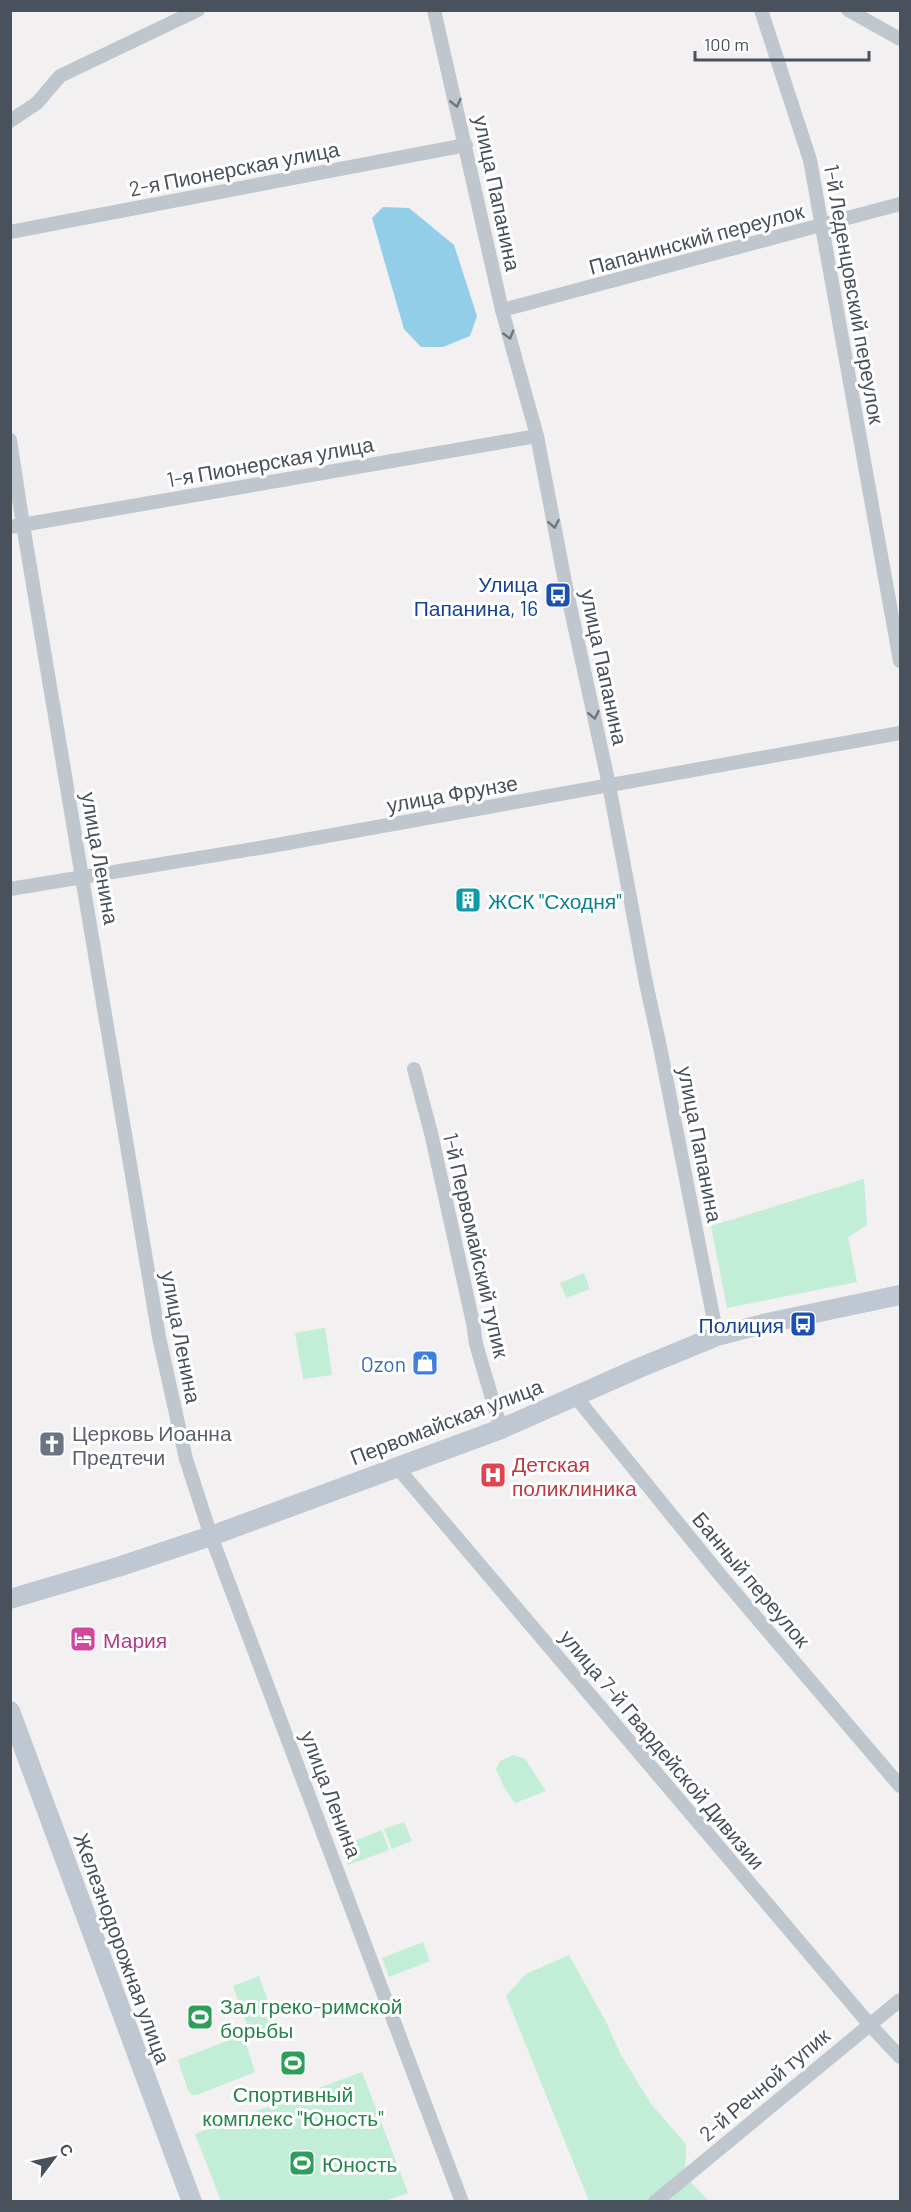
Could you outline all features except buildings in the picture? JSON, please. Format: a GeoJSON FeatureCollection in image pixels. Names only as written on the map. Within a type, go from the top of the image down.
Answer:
{"type":"FeatureCollection","features":[{"type":"Feature","properties":{"kind":"main road","name":"Первомайская улица"},"geometry":{"type":"LineString","coordinates":[[10,1599],[211,1536],[501,1429],[717,1336],[900,1295]]}},
{"type":"Feature","properties":{"kind":"main road","name":"Железнодорожная улица"},"geometry":{"type":"LineString","coordinates":[[10,1711],[192,2202]]}},
{"type":"Feature","properties":{"kind":"street"},"geometry":{"type":"LineString","coordinates":[[10,121],[37,103],[60,76],[198,10]]}},
{"type":"Feature","properties":{"kind":"street","name":"улица Папанина"},"geometry":{"type":"LineString","coordinates":[[434,10],[502,310],[537,436],[567,592],[609,785],[717,1336]]}},
{"type":"Feature","properties":{"kind":"street","name":"1-й Леденцовский переулок"},"geometry":{"type":"LineString","coordinates":[[761,10],[810,160],[900,661]]}},
{"type":"Feature","properties":{"kind":"street"},"geometry":{"type":"LineString","coordinates":[[848,10],[900,39]]}},
{"type":"Feature","properties":{"kind":"street","name":"2-я Пионерская улица"},"geometry":{"type":"LineString","coordinates":[[10,232],[466,145]]}},
{"type":"Feature","properties":{"kind":"street","name":"Папанинский переулок"},"geometry":{"type":"LineString","coordinates":[[502,310],[821,227],[900,204]]}},
{"type":"Feature","properties":{"kind":"street","name":"1-я Пионерская улица"},"geometry":{"type":"LineString","coordinates":[[16,526],[537,436]]}},
{"type":"Feature","properties":{"kind":"street","name":"улица Ленина"},"geometry":{"type":"LineString","coordinates":[[10,440],[16,526],[82,876],[160,1344],[186,1458],[211,1536],[462,2202]]}},
{"type":"Feature","properties":{"kind":"street","name":"улица Фрунзе"},"geometry":{"type":"LineString","coordinates":[[10,889],[271,846],[900,733]]}},
{"type":"Feature","properties":{"kind":"street","name":"1-й Первомайский тупик"},"geometry":{"type":"LineString","coordinates":[[414,1070],[443,1185],[474,1323],[476,1344],[501,1429]]}},
{"type":"Feature","properties":{"kind":"street","name":"Банный переулок"},"geometry":{"type":"LineString","coordinates":[[575,1396],[721,1576],[900,1786]]}},
{"type":"Feature","properties":{"kind":"street","name":"улица 7-й Гвардейской Дивизии"},"geometry":{"type":"LineString","coordinates":[[396,1466],[900,2058]]}},
{"type":"Feature","properties":{"kind":"street","name":"2-й Речной тупик"},"geometry":{"type":"LineString","coordinates":[[655,2202],[900,2000]]}},
{"type":"Feature","properties":{"kind":"green space"},"geometry":{"type":"Polygon","coordinates":[[[864,1179],[867,1225],[848,1237],[857,1282],[727,1308],[711,1226],[864,1179]]]}},
{"type":"Feature","properties":{"kind":"green space"},"geometry":{"type":"Polygon","coordinates":[[[584,1273],[590,1289],[566,1298],[560,1283],[584,1273]]]}},
{"type":"Feature","properties":{"kind":"green space"},"geometry":{"type":"Polygon","coordinates":[[[325,1328],[332,1375],[303,1379],[295,1333],[325,1328]]]}},
{"type":"Feature","properties":{"kind":"green space"},"geometry":{"type":"Polygon","coordinates":[[[514,1755],[525,1759],[546,1791],[515,1803],[496,1769],[500,1761],[514,1755]]]}},
{"type":"Feature","properties":{"kind":"green space"},"geometry":{"type":"Polygon","coordinates":[[[404,1822],[412,1841],[392,1849],[384,1829],[404,1822]]]}},
{"type":"Feature","properties":{"kind":"green space"},"geometry":{"type":"Polygon","coordinates":[[[382,1830],[389,1850],[348,1865],[341,1846],[382,1830]]]}},
{"type":"Feature","properties":{"kind":"green space"},"geometry":{"type":"Polygon","coordinates":[[[423,1942],[430,1961],[389,1977],[382,1958],[423,1942]]]}},
{"type":"Feature","properties":{"kind":"green space"},"geometry":{"type":"Polygon","coordinates":[[[569,1955],[606,2022],[621,2055],[651,2104],[686,2144],[685,2176],[709,2201],[589,2201],[506,1996],[526,1974],[569,1955]]]}},
{"type":"Feature","properties":{"kind":"green space"},"geometry":{"type":"Polygon","coordinates":[[[259,1976],[279,2031],[253,2041],[233,1986],[259,1976]]]}},
{"type":"Feature","properties":{"kind":"green space"},"geometry":{"type":"Polygon","coordinates":[[[242,2037],[245,2041],[255,2072],[192,2095],[188,2090],[178,2060],[242,2037]]]}},
{"type":"Feature","properties":{"kind":"green space","name":"Юность"},"geometry":{"type":"Polygon","coordinates":[[[362,2072],[408,2193],[385,2201],[221,2201],[195,2134],[362,2072]]]}},
{"type":"Feature","properties":{"kind":"water"},"geometry":{"type":"Polygon","coordinates":[[[383,207],[409,208],[454,245],[477,316],[470,336],[443,347],[421,347],[404,329],[372,218],[383,207]]]}},
{"type":"Feature","properties":{"kind":"place","name":"Улица Папанина, 16"},"geometry":{"type":"Point","coordinates":[558,595]}},
{"type":"Feature","properties":{"kind":"place","name":"ЖСК \"Сходня\""},"geometry":{"type":"Point","coordinates":[468,900]}},
{"type":"Feature","properties":{"kind":"place","name":"Полиция"},"geometry":{"type":"Point","coordinates":[803,1324]}},
{"type":"Feature","properties":{"kind":"place","name":"Ozon"},"geometry":{"type":"Point","coordinates":[425,1363]}},
{"type":"Feature","properties":{"kind":"place","name":"Церковь Иоанна Предтечи"},"geometry":{"type":"Point","coordinates":[52,1444]}},
{"type":"Feature","properties":{"kind":"place","name":"Детская поликлиника"},"geometry":{"type":"Point","coordinates":[493,1475]}},
{"type":"Feature","properties":{"kind":"place","name":"Мария"},"geometry":{"type":"Point","coordinates":[83,1639]}},
{"type":"Feature","properties":{"kind":"place","name":"Зал греко-римской борьбы"},"geometry":{"type":"Point","coordinates":[200,2017]}},
{"type":"Feature","properties":{"kind":"place","name":"Спортивный комплекс \"Юность\""},"geometry":{"type":"Point","coordinates":[293,2063]}},
{"type":"Feature","properties":{"kind":"place","name":"Юность"},"geometry":{"type":"Point","coordinates":[302,2163]}}]}
